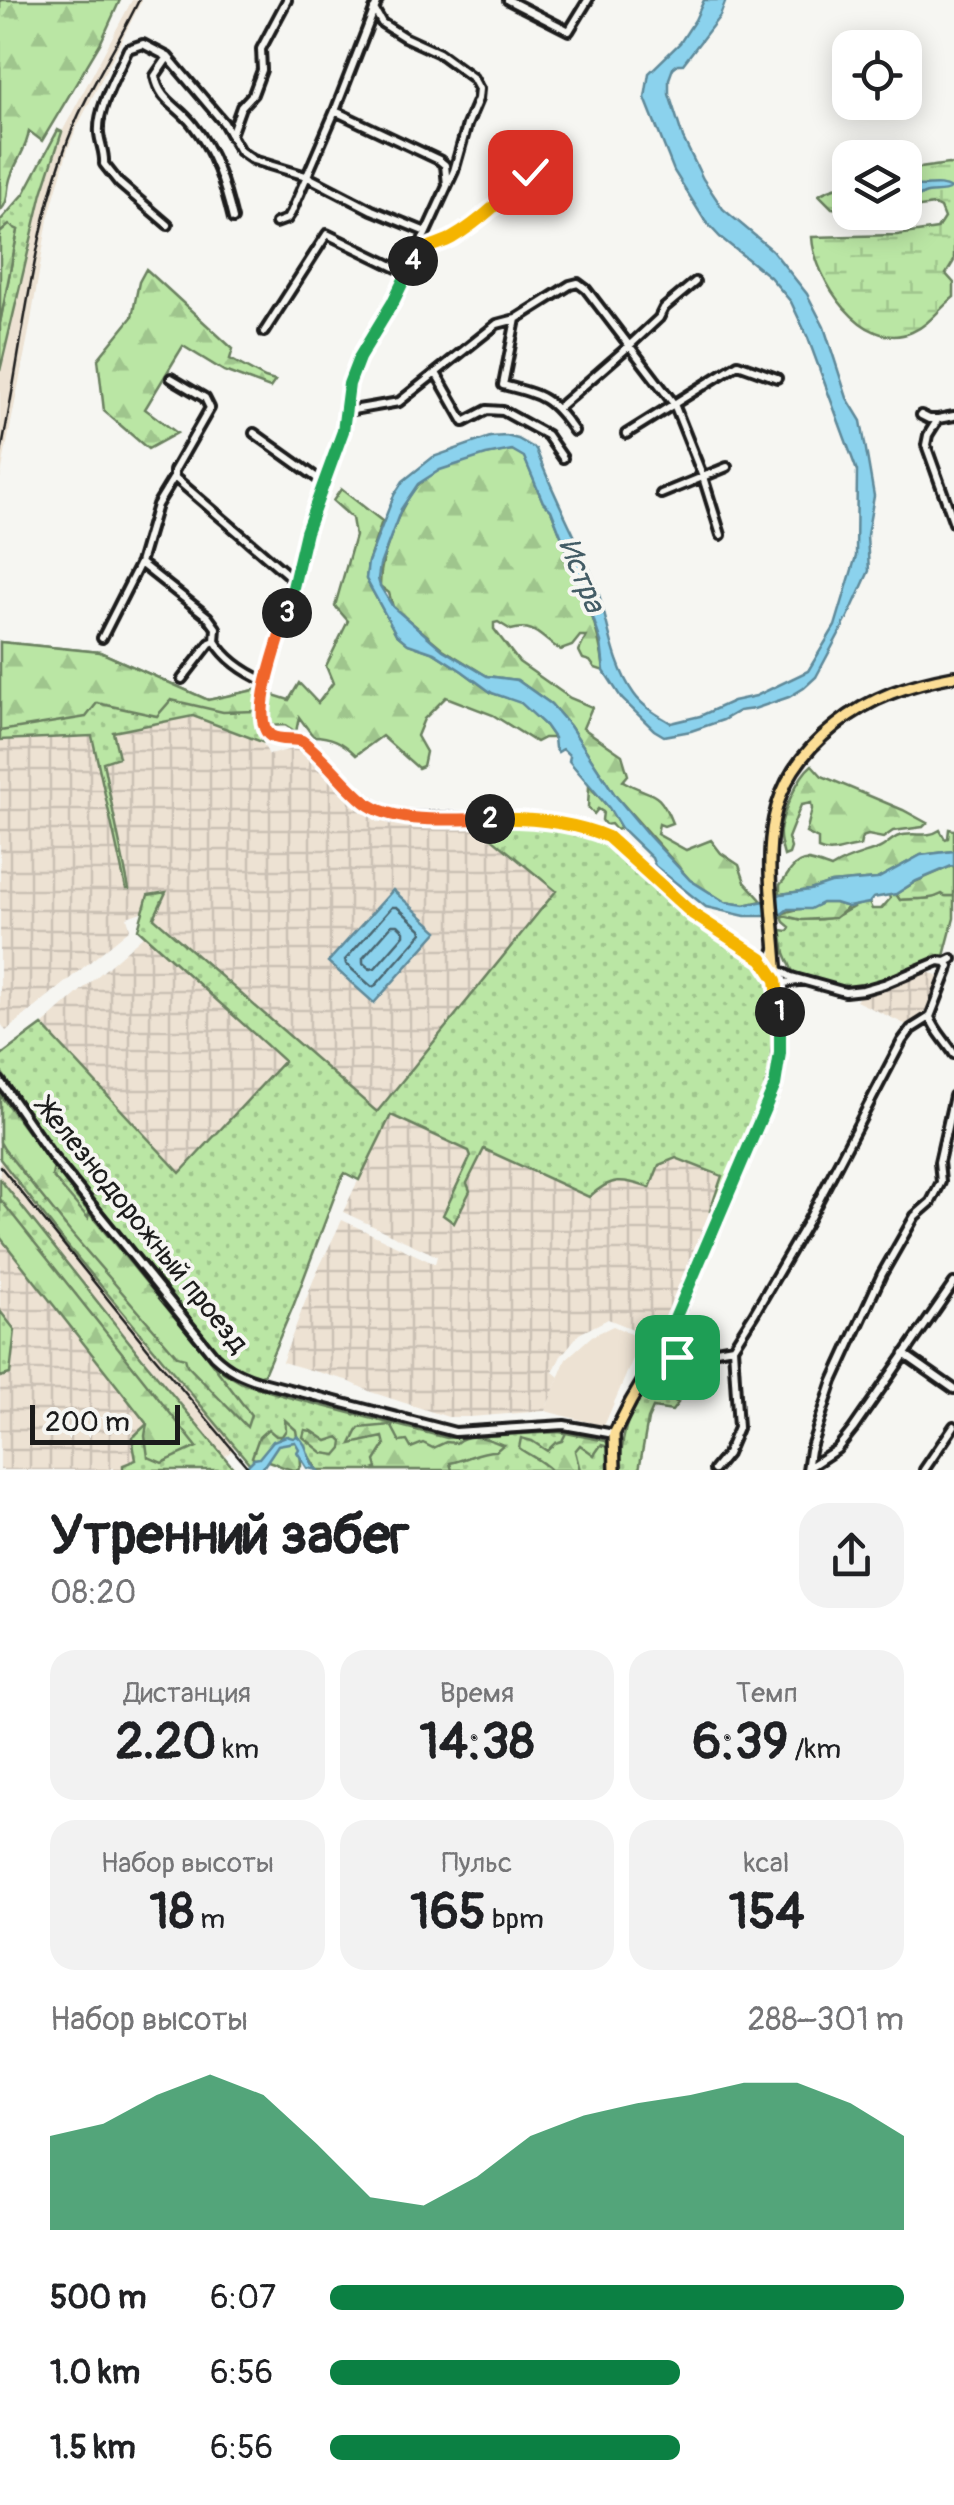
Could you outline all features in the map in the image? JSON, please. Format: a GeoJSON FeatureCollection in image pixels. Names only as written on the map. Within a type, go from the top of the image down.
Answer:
{"type":"FeatureCollection","features":[{"type":"Feature","properties":{"kind":"main road"},"geometry":{"type":"LineString","coordinates":[[614,1470],[614,1434],[662,1349],[775,1085],[780,1053],[778,968],[769,848],[775,812],[790,776],[826,732],[874,700],[910,685],[954,676]]}},
{"type":"Feature","properties":{"kind":"street"},"geometry":{"type":"LineString","coordinates":[[231,136],[241,107],[253,94],[262,70],[262,49],[287,0]]}},
{"type":"Feature","properties":{"kind":"street"},"geometry":{"type":"LineString","coordinates":[[276,223],[287,219],[378,0]]}},
{"type":"Feature","properties":{"kind":"street"},"geometry":{"type":"LineString","coordinates":[[508,0],[569,32],[588,0]]}},
{"type":"Feature","properties":{"kind":"street"},"geometry":{"type":"LineString","coordinates":[[374,9],[382,23],[473,78],[479,89],[478,100],[447,186],[393,302],[359,358],[349,384],[343,431],[306,532],[267,682],[263,722],[270,735],[302,741],[362,800],[391,816],[543,820],[594,830],[608,837],[693,914],[804,981],[844,992],[862,990],[939,961],[949,961],[930,1017],[911,1029],[902,1041],[808,1220],[733,1347],[738,1428],[728,1454],[714,1470]]}},
{"type":"Feature","properties":{"kind":"street"},"geometry":{"type":"LineString","coordinates":[[168,225],[104,164],[99,132],[102,111],[128,48],[143,44],[168,57],[224,123],[240,151],[253,160],[306,176],[426,232]]}},
{"type":"Feature","properties":{"kind":"street"},"geometry":{"type":"LineString","coordinates":[[168,57],[155,76],[158,90],[194,125],[222,177],[233,220]]}},
{"type":"Feature","properties":{"kind":"street"},"geometry":{"type":"LineString","coordinates":[[335,111],[440,160],[445,165],[447,186]]}},
{"type":"Feature","properties":{"kind":"street"},"geometry":{"type":"LineString","coordinates":[[416,254],[451,238],[501,201],[530,172],[546,168]]}},
{"type":"Feature","properties":{"kind":"street"},"geometry":{"type":"LineString","coordinates":[[264,332],[327,234],[407,273]]}},
{"type":"Feature","properties":{"kind":"street"},"geometry":{"type":"LineString","coordinates":[[558,408],[695,282]]}},
{"type":"Feature","properties":{"kind":"street"},"geometry":{"type":"LineString","coordinates":[[347,410],[399,402],[497,324],[516,319],[570,285],[578,284],[586,289],[674,404],[721,535]]}},
{"type":"Feature","properties":{"kind":"street"},"geometry":{"type":"LineString","coordinates":[[516,319],[503,385],[536,394],[558,408],[574,431]]}},
{"type":"Feature","properties":{"kind":"street"},"geometry":{"type":"LineString","coordinates":[[626,434],[738,364],[777,378]]}},
{"type":"Feature","properties":{"kind":"street"},"geometry":{"type":"LineString","coordinates":[[436,372],[464,422],[487,410],[503,411],[547,435],[562,458]]}},
{"type":"Feature","properties":{"kind":"street"},"geometry":{"type":"LineString","coordinates":[[102,638],[140,563],[157,505],[210,408],[205,398],[171,378]]}},
{"type":"Feature","properties":{"kind":"street"},"geometry":{"type":"LineString","coordinates":[[921,415],[928,419],[954,416]]}},
{"type":"Feature","properties":{"kind":"street"},"geometry":{"type":"LineString","coordinates":[[938,419],[926,444],[954,522]]}},
{"type":"Feature","properties":{"kind":"street"},"geometry":{"type":"LineString","coordinates":[[254,434],[324,483]]}},
{"type":"Feature","properties":{"kind":"street"},"geometry":{"type":"LineString","coordinates":[[661,494],[727,467]]}},
{"type":"Feature","properties":{"kind":"street"},"geometry":{"type":"LineString","coordinates":[[174,477],[295,581]]}},
{"type":"Feature","properties":{"kind":"street"},"geometry":{"type":"LineString","coordinates":[[140,563],[208,618],[216,628],[215,641],[230,659],[246,673],[267,682]]}},
{"type":"Feature","properties":{"kind":"street"},"geometry":{"type":"LineString","coordinates":[[182,679],[215,641]]}},
{"type":"Feature","properties":{"kind":"street"},"geometry":{"type":"LineString","coordinates":[[762,959],[773,954],[776,944]]}},
{"type":"Feature","properties":{"kind":"street"},"geometry":{"type":"LineString","coordinates":[[776,944],[789,972],[804,981]]}},
{"type":"Feature","properties":{"kind":"street"},"geometry":{"type":"LineString","coordinates":[[762,959],[778,988],[784,983],[804,981]]}},
{"type":"Feature","properties":{"kind":"street"},"geometry":{"type":"LineString","coordinates":[[930,1017],[954,1054]]}},
{"type":"Feature","properties":{"kind":"street","name":"Железнодорожный проезд"},"geometry":{"type":"LineString","coordinates":[[0,1082],[52,1155],[214,1356],[240,1376],[455,1432],[564,1425],[614,1434]]}},
{"type":"Feature","properties":{"kind":"street"},"geometry":{"type":"LineString","coordinates":[[807,1469],[834,1381],[882,1274],[941,1182],[940,1162],[954,1096]]}},
{"type":"Feature","properties":{"kind":"street"},"geometry":{"type":"LineString","coordinates":[[807,1469],[837,1448],[853,1429],[954,1283]]}},
{"type":"Feature","properties":{"kind":"street"},"geometry":{"type":"LineString","coordinates":[[651,1368],[677,1357],[733,1347]]}},
{"type":"Feature","properties":{"kind":"street"},"geometry":{"type":"LineString","coordinates":[[662,1349],[677,1357]]}},
{"type":"Feature","properties":{"kind":"street"},"geometry":{"type":"LineString","coordinates":[[904,1354],[954,1389]]}},
{"type":"Feature","properties":{"kind":"street"},"geometry":{"type":"LineString","coordinates":[[924,1470],[954,1426]]}},
{"type":"Feature","properties":{"kind":"shaded area"},"geometry":{"type":"Polygon","coordinates":[[[132,0],[142,0],[76,129],[48,219],[0,479],[0,371],[42,193],[62,132],[132,0]]]}},
{"type":"Feature","properties":{"kind":"shaded area"},"geometry":{"type":"Polygon","coordinates":[[[193,716],[262,742],[269,755],[296,748],[377,822],[472,822],[556,890],[376,1112],[153,918],[165,894],[148,895],[144,911],[127,917],[130,929],[6,1031],[0,1022],[0,740],[92,736],[128,889],[103,761],[113,732],[193,716]]]}},
{"type":"Feature","properties":{"kind":"shaded area"},"geometry":{"type":"Polygon","coordinates":[[[144,935],[284,1061],[180,1173],[42,1025],[144,935]]]}},
{"type":"Feature","properties":{"kind":"shaded area"},"geometry":{"type":"Polygon","coordinates":[[[923,971],[941,979],[921,1019],[911,1027],[856,1001],[861,994],[923,971]]]}},
{"type":"Feature","properties":{"kind":"shaded area"},"geometry":{"type":"Polygon","coordinates":[[[390,1114],[469,1150],[471,1155],[443,1214],[454,1222],[470,1191],[466,1184],[483,1149],[588,1196],[619,1179],[650,1188],[659,1164],[676,1158],[722,1176],[658,1339],[608,1319],[579,1334],[561,1356],[553,1372],[559,1377],[545,1411],[470,1417],[448,1417],[346,1380],[282,1362],[315,1276],[342,1220],[435,1264],[437,1256],[343,1212],[390,1114]]]}},
{"type":"Feature","properties":{"kind":"shaded area"},"geometry":{"type":"Polygon","coordinates":[[[0,1159],[236,1447],[224,1457],[0,1179],[0,1159]]]}},
{"type":"Feature","properties":{"kind":"shaded area"},"geometry":{"type":"Polygon","coordinates":[[[0,1234],[147,1424],[136,1460],[123,1465],[123,1470],[0,1470],[0,1377],[10,1373],[15,1330],[0,1311],[0,1234]]]}},
{"type":"Feature","properties":{"kind":"shaded area"},"geometry":{"type":"Polygon","coordinates":[[[613,1326],[647,1341],[635,1354],[604,1426],[545,1411],[566,1359],[592,1336],[613,1326]]]}},
{"type":"Feature","properties":{"kind":"green space"},"geometry":{"type":"Polygon","coordinates":[[[0,0],[120,0],[101,42],[42,141],[29,131],[0,211],[0,0]]]}},
{"type":"Feature","properties":{"kind":"green space"},"geometry":{"type":"Polygon","coordinates":[[[58,130],[62,132],[42,193],[0,371],[0,323],[18,230],[7,227],[0,233],[0,221],[24,194],[58,130]]]}},
{"type":"Feature","properties":{"kind":"green space"},"geometry":{"type":"Polygon","coordinates":[[[954,165],[954,261],[946,274],[954,283],[954,297],[912,332],[894,336],[876,332],[859,322],[832,291],[815,254],[812,237],[897,235],[937,229],[944,218],[940,208],[922,207],[922,168],[954,165]]]}},
{"type":"Feature","properties":{"kind":"green space"},"geometry":{"type":"Polygon","coordinates":[[[832,189],[832,208],[819,195],[832,189]]]}},
{"type":"Feature","properties":{"kind":"green space"},"geometry":{"type":"Polygon","coordinates":[[[9,225],[18,230],[0,323],[0,233],[9,225]]]}},
{"type":"Feature","properties":{"kind":"green space"},"geometry":{"type":"Polygon","coordinates":[[[146,269],[233,349],[230,359],[275,381],[270,388],[224,371],[183,346],[145,409],[177,433],[148,449],[104,411],[98,359],[132,317],[139,282],[146,269]]]}},
{"type":"Feature","properties":{"kind":"green space"},"geometry":{"type":"Polygon","coordinates":[[[512,450],[524,456],[543,502],[551,510],[590,609],[604,671],[583,659],[579,651],[586,636],[561,650],[533,630],[511,630],[498,622],[494,629],[519,662],[570,698],[592,707],[583,728],[622,755],[628,775],[623,781],[663,804],[672,823],[659,824],[657,834],[686,850],[711,840],[721,853],[739,865],[745,882],[762,901],[744,905],[725,902],[690,880],[615,795],[551,704],[517,680],[487,676],[443,649],[393,607],[389,593],[380,586],[383,559],[394,527],[418,485],[450,465],[512,450]]]}},
{"type":"Feature","properties":{"kind":"green space"},"geometry":{"type":"Polygon","coordinates":[[[341,489],[382,521],[366,579],[396,634],[408,644],[434,653],[492,693],[521,702],[554,738],[536,742],[493,715],[446,697],[424,719],[417,736],[426,752],[423,766],[418,768],[382,736],[356,755],[336,741],[313,736],[299,717],[296,732],[285,725],[269,726],[270,694],[289,700],[299,683],[318,703],[333,683],[326,666],[348,621],[335,606],[355,536],[352,518],[333,501],[341,489]]]}},
{"type":"Feature","properties":{"kind":"green space"},"geometry":{"type":"Polygon","coordinates":[[[0,642],[100,652],[208,700],[259,689],[256,711],[262,742],[193,716],[113,732],[119,757],[103,762],[126,889],[92,736],[0,740],[0,642]]]}},
{"type":"Feature","properties":{"kind":"green space"},"geometry":{"type":"Polygon","coordinates":[[[0,642],[100,652],[208,700],[259,689],[256,711],[223,712],[171,700],[157,716],[97,703],[86,717],[0,731],[0,642]]]}},
{"type":"Feature","properties":{"kind":"green space"},"geometry":{"type":"Polygon","coordinates":[[[812,765],[822,776],[927,823],[893,831],[883,838],[862,837],[860,846],[823,851],[818,849],[818,839],[806,833],[811,803],[801,805],[788,838],[789,854],[784,856],[780,834],[784,815],[796,786],[812,765]]]}},
{"type":"Feature","properties":{"kind":"green space"},"geometry":{"type":"Polygon","coordinates":[[[589,786],[621,828],[605,825],[603,812],[598,809],[594,814],[588,807],[589,786]]]}},
{"type":"Feature","properties":{"kind":"green space"},"geometry":{"type":"Polygon","coordinates":[[[529,821],[584,829],[609,841],[687,914],[764,967],[772,978],[775,1011],[770,1071],[762,1102],[715,1213],[710,1211],[722,1176],[676,1158],[659,1165],[650,1188],[618,1181],[589,1197],[484,1149],[454,1223],[443,1215],[471,1156],[469,1151],[391,1115],[359,1180],[345,1173],[341,1179],[264,1374],[258,1376],[238,1369],[217,1354],[50,1145],[0,1070],[0,1056],[42,1025],[180,1173],[284,1061],[138,929],[148,895],[166,892],[154,918],[377,1112],[556,891],[472,822],[529,821]]]}},
{"type":"Feature","properties":{"kind":"green space"},"geometry":{"type":"Polygon","coordinates":[[[949,829],[954,830],[954,851],[921,855],[877,879],[831,883],[780,894],[780,884],[800,862],[831,868],[881,848],[899,836],[940,830],[945,839],[949,829]]]}},
{"type":"Feature","properties":{"kind":"green space"},"geometry":{"type":"Polygon","coordinates":[[[954,865],[954,896],[900,900],[896,894],[917,881],[954,865]]]}},
{"type":"Feature","properties":{"kind":"green space"},"geometry":{"type":"Polygon","coordinates":[[[896,894],[900,900],[954,896],[954,918],[944,956],[849,988],[804,978],[792,970],[781,930],[788,931],[790,927],[781,915],[826,919],[869,903],[872,909],[881,909],[889,895],[896,894]]]}},
{"type":"Feature","properties":{"kind":"green space"},"geometry":{"type":"Polygon","coordinates":[[[822,903],[848,907],[835,918],[802,920],[781,915],[791,911],[822,903]]]}},
{"type":"Feature","properties":{"kind":"green space"},"geometry":{"type":"Polygon","coordinates":[[[0,1092],[77,1198],[223,1372],[242,1383],[288,1397],[447,1438],[559,1432],[606,1441],[609,1470],[317,1470],[306,1451],[254,1459],[250,1464],[0,1159],[0,1092]]]}},
{"type":"Feature","properties":{"kind":"green space"},"geometry":{"type":"Polygon","coordinates":[[[0,1095],[54,1167],[52,1176],[88,1218],[89,1213],[251,1415],[247,1427],[187,1365],[185,1358],[177,1356],[4,1149],[0,1142],[0,1095]]]}},
{"type":"Feature","properties":{"kind":"green space"},"geometry":{"type":"Polygon","coordinates":[[[0,1179],[235,1470],[123,1470],[123,1465],[136,1460],[132,1438],[147,1424],[0,1234],[0,1179]]]}},
{"type":"Feature","properties":{"kind":"green space"},"geometry":{"type":"Polygon","coordinates":[[[0,1199],[197,1447],[162,1463],[148,1457],[147,1424],[0,1237],[0,1199]]]}},
{"type":"Feature","properties":{"kind":"green space"},"geometry":{"type":"Polygon","coordinates":[[[0,1311],[15,1330],[10,1374],[0,1377],[0,1311]]]}},
{"type":"Feature","properties":{"kind":"green space"},"geometry":{"type":"Polygon","coordinates":[[[673,1365],[671,1399],[678,1403],[672,1411],[653,1408],[639,1470],[620,1470],[626,1428],[635,1405],[660,1371],[662,1374],[673,1365]]]}},
{"type":"Feature","properties":{"kind":"green space"},"geometry":{"type":"Polygon","coordinates":[[[285,1420],[296,1430],[294,1439],[300,1447],[301,1466],[298,1470],[268,1461],[275,1443],[291,1439],[288,1436],[273,1442],[259,1459],[252,1457],[259,1437],[268,1429],[282,1436],[285,1420]]]}},
{"type":"Feature","properties":{"kind":"green space"},"geometry":{"type":"Polygon","coordinates":[[[391,1425],[400,1442],[407,1441],[411,1448],[423,1443],[433,1448],[473,1437],[503,1445],[496,1451],[450,1463],[452,1470],[373,1470],[385,1445],[383,1437],[351,1444],[359,1428],[391,1425]]]}},
{"type":"Feature","properties":{"kind":"green space"},"geometry":{"type":"Polygon","coordinates":[[[305,1430],[327,1441],[339,1437],[342,1448],[336,1455],[323,1453],[303,1437],[305,1430]]]}},
{"type":"Feature","properties":{"kind":"green space"},"geometry":{"type":"Polygon","coordinates":[[[566,1433],[606,1441],[609,1447],[601,1445],[594,1455],[580,1445],[575,1451],[580,1470],[551,1470],[519,1448],[521,1438],[547,1451],[562,1441],[566,1433]]]}},
{"type":"Feature","properties":{"kind":"water","name":"Истра"},"geometry":{"type":"Polygon","coordinates":[[[704,0],[726,0],[720,16],[683,64],[673,68],[669,79],[669,94],[683,138],[723,209],[772,250],[807,294],[824,327],[847,398],[861,421],[874,496],[867,535],[869,571],[816,677],[789,697],[739,711],[691,731],[664,736],[654,730],[622,699],[604,671],[601,642],[551,510],[543,502],[524,457],[512,450],[440,470],[418,484],[401,509],[378,579],[393,607],[443,650],[487,676],[517,680],[551,704],[649,836],[690,880],[725,902],[744,905],[831,883],[877,879],[921,855],[954,851],[954,865],[896,894],[848,907],[822,903],[810,909],[788,909],[779,916],[745,916],[706,907],[655,866],[569,761],[570,756],[563,749],[558,752],[545,725],[521,703],[492,693],[434,653],[408,644],[396,634],[366,579],[368,562],[403,481],[433,457],[490,437],[506,436],[536,449],[593,577],[626,681],[642,703],[671,723],[756,696],[808,671],[835,626],[856,556],[857,471],[791,302],[770,277],[705,221],[674,171],[645,98],[649,73],[680,43],[704,0]]]}},
{"type":"Feature","properties":{"kind":"water"},"geometry":{"type":"Polygon","coordinates":[[[922,186],[951,189],[944,191],[924,194],[922,186]]]}},
{"type":"Feature","properties":{"kind":"water"},"geometry":{"type":"Polygon","coordinates":[[[393,890],[438,931],[374,1003],[328,962],[393,890]]]}},
{"type":"Feature","properties":{"kind":"water"},"geometry":{"type":"Polygon","coordinates":[[[286,1436],[301,1440],[317,1470],[307,1468],[295,1442],[278,1445],[262,1469],[243,1470],[273,1441],[286,1436]]]}},
{"type":"Feature","properties":{"kind":"railway"},"geometry":{"type":"LineString","coordinates":[[0,458],[34,264],[52,188],[80,112],[139,0]]}},
{"type":"Feature","properties":{"kind":"railway"},"geometry":{"type":"LineString","coordinates":[[0,1166],[250,1470]]}},
{"type":"Feature","properties":{"kind":"route"},"geometry":{"type":"LineString","coordinates":[[530,172],[501,201],[460,232],[416,254],[359,358],[349,384],[343,431],[306,532],[267,682],[263,722],[276,739],[302,741],[362,800],[391,816],[521,818],[594,830],[608,837],[693,914],[769,966],[778,988],[781,1023],[775,1085],[663,1346],[677,1357]]}}]}
